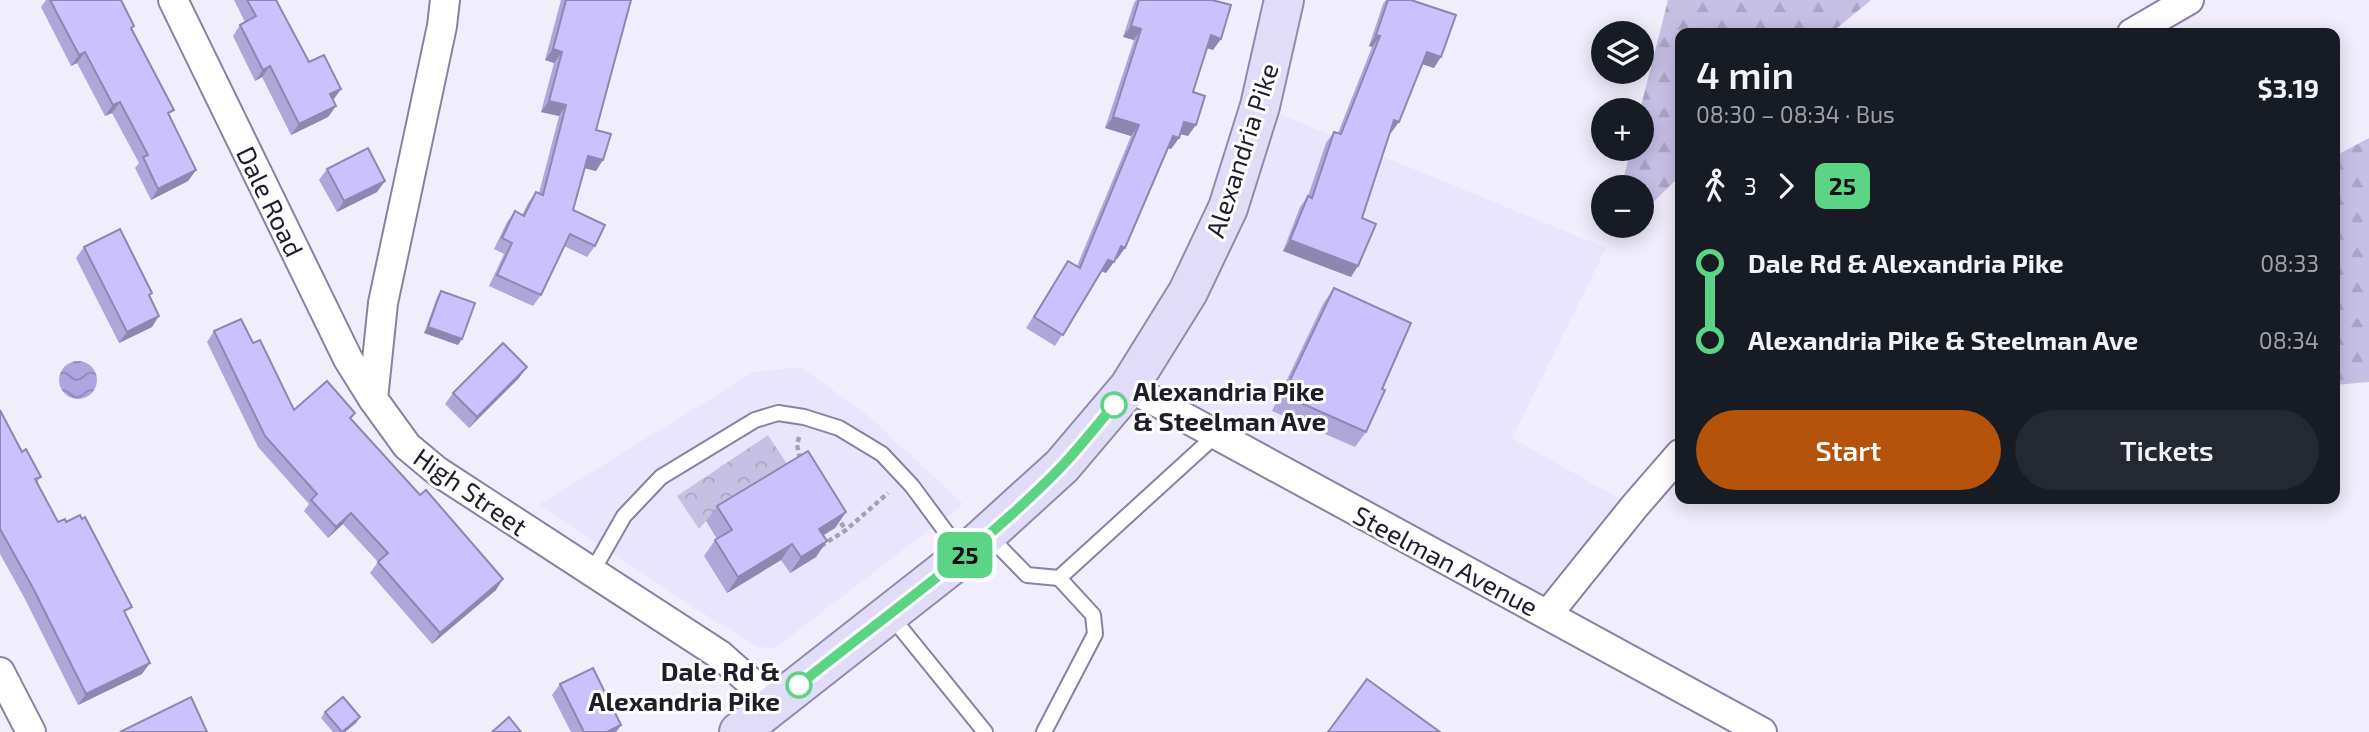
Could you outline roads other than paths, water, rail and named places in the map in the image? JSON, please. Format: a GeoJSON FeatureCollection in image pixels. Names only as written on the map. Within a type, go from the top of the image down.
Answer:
{"type":"FeatureCollection","features":[{"type":"Feature","properties":{"kind":"main road","name":"Alexandria Pike"},"geometry":{"type":"LineString","coordinates":[[739,732],[975,545],[1062,466],[1129,387],[1188,292],[1228,208],[1260,106],[1284,0]]}},
{"type":"Feature","properties":{"kind":"street","name":"Dale Road"},"geometry":{"type":"LineString","coordinates":[[173,0],[348,359],[373,399]]}},
{"type":"Feature","properties":{"kind":"street"},"geometry":{"type":"LineString","coordinates":[[373,399],[383,303],[410,183],[445,0]]}},
{"type":"Feature","properties":{"kind":"street"},"geometry":{"type":"LineString","coordinates":[[2141,28],[2189,0]]}},
{"type":"Feature","properties":{"kind":"street","name":"Steelman Avenue"},"geometry":{"type":"LineString","coordinates":[[1129,387],[1762,732]]}},
{"type":"Feature","properties":{"kind":"street","name":"High Street"},"geometry":{"type":"LineString","coordinates":[[373,399],[407,446],[437,471],[720,655],[779,702]]}},
{"type":"Feature","properties":{"kind":"street"},"geometry":{"type":"LineString","coordinates":[[1548,614],[1675,460]]}},
{"type":"Feature","properties":{"kind":"street"},"geometry":{"type":"LineString","coordinates":[[0,672],[31,732]]}},
{"type":"Feature","properties":{"kind":"lane"},"geometry":{"type":"LineString","coordinates":[[592,572],[624,516],[661,477],[755,420],[778,413],[804,417],[839,428],[882,454],[975,545],[1027,575],[1059,578],[1093,615],[1095,634],[1044,732]]}},
{"type":"Feature","properties":{"kind":"lane"},"geometry":{"type":"LineString","coordinates":[[1059,578],[1217,434]]}},
{"type":"Feature","properties":{"kind":"lane"},"geometry":{"type":"LineString","coordinates":[[888,613],[985,732]]}},
{"type":"Feature","properties":{"kind":"water"},"geometry":{"type":"Polygon","coordinates":[[[78,361],[92,366],[97,380],[92,394],[78,399],[64,394],[59,380],[64,366],[78,361]]]}},
{"type":"Feature","properties":{"kind":"place","name":"Alexandria Pike & Steelman Ave"},"geometry":{"type":"Point","coordinates":[1114,405]}},
{"type":"Feature","properties":{"kind":"place","name":"Dale Rd & Alexandria Pike"},"geometry":{"type":"Point","coordinates":[799,685]}}]}
